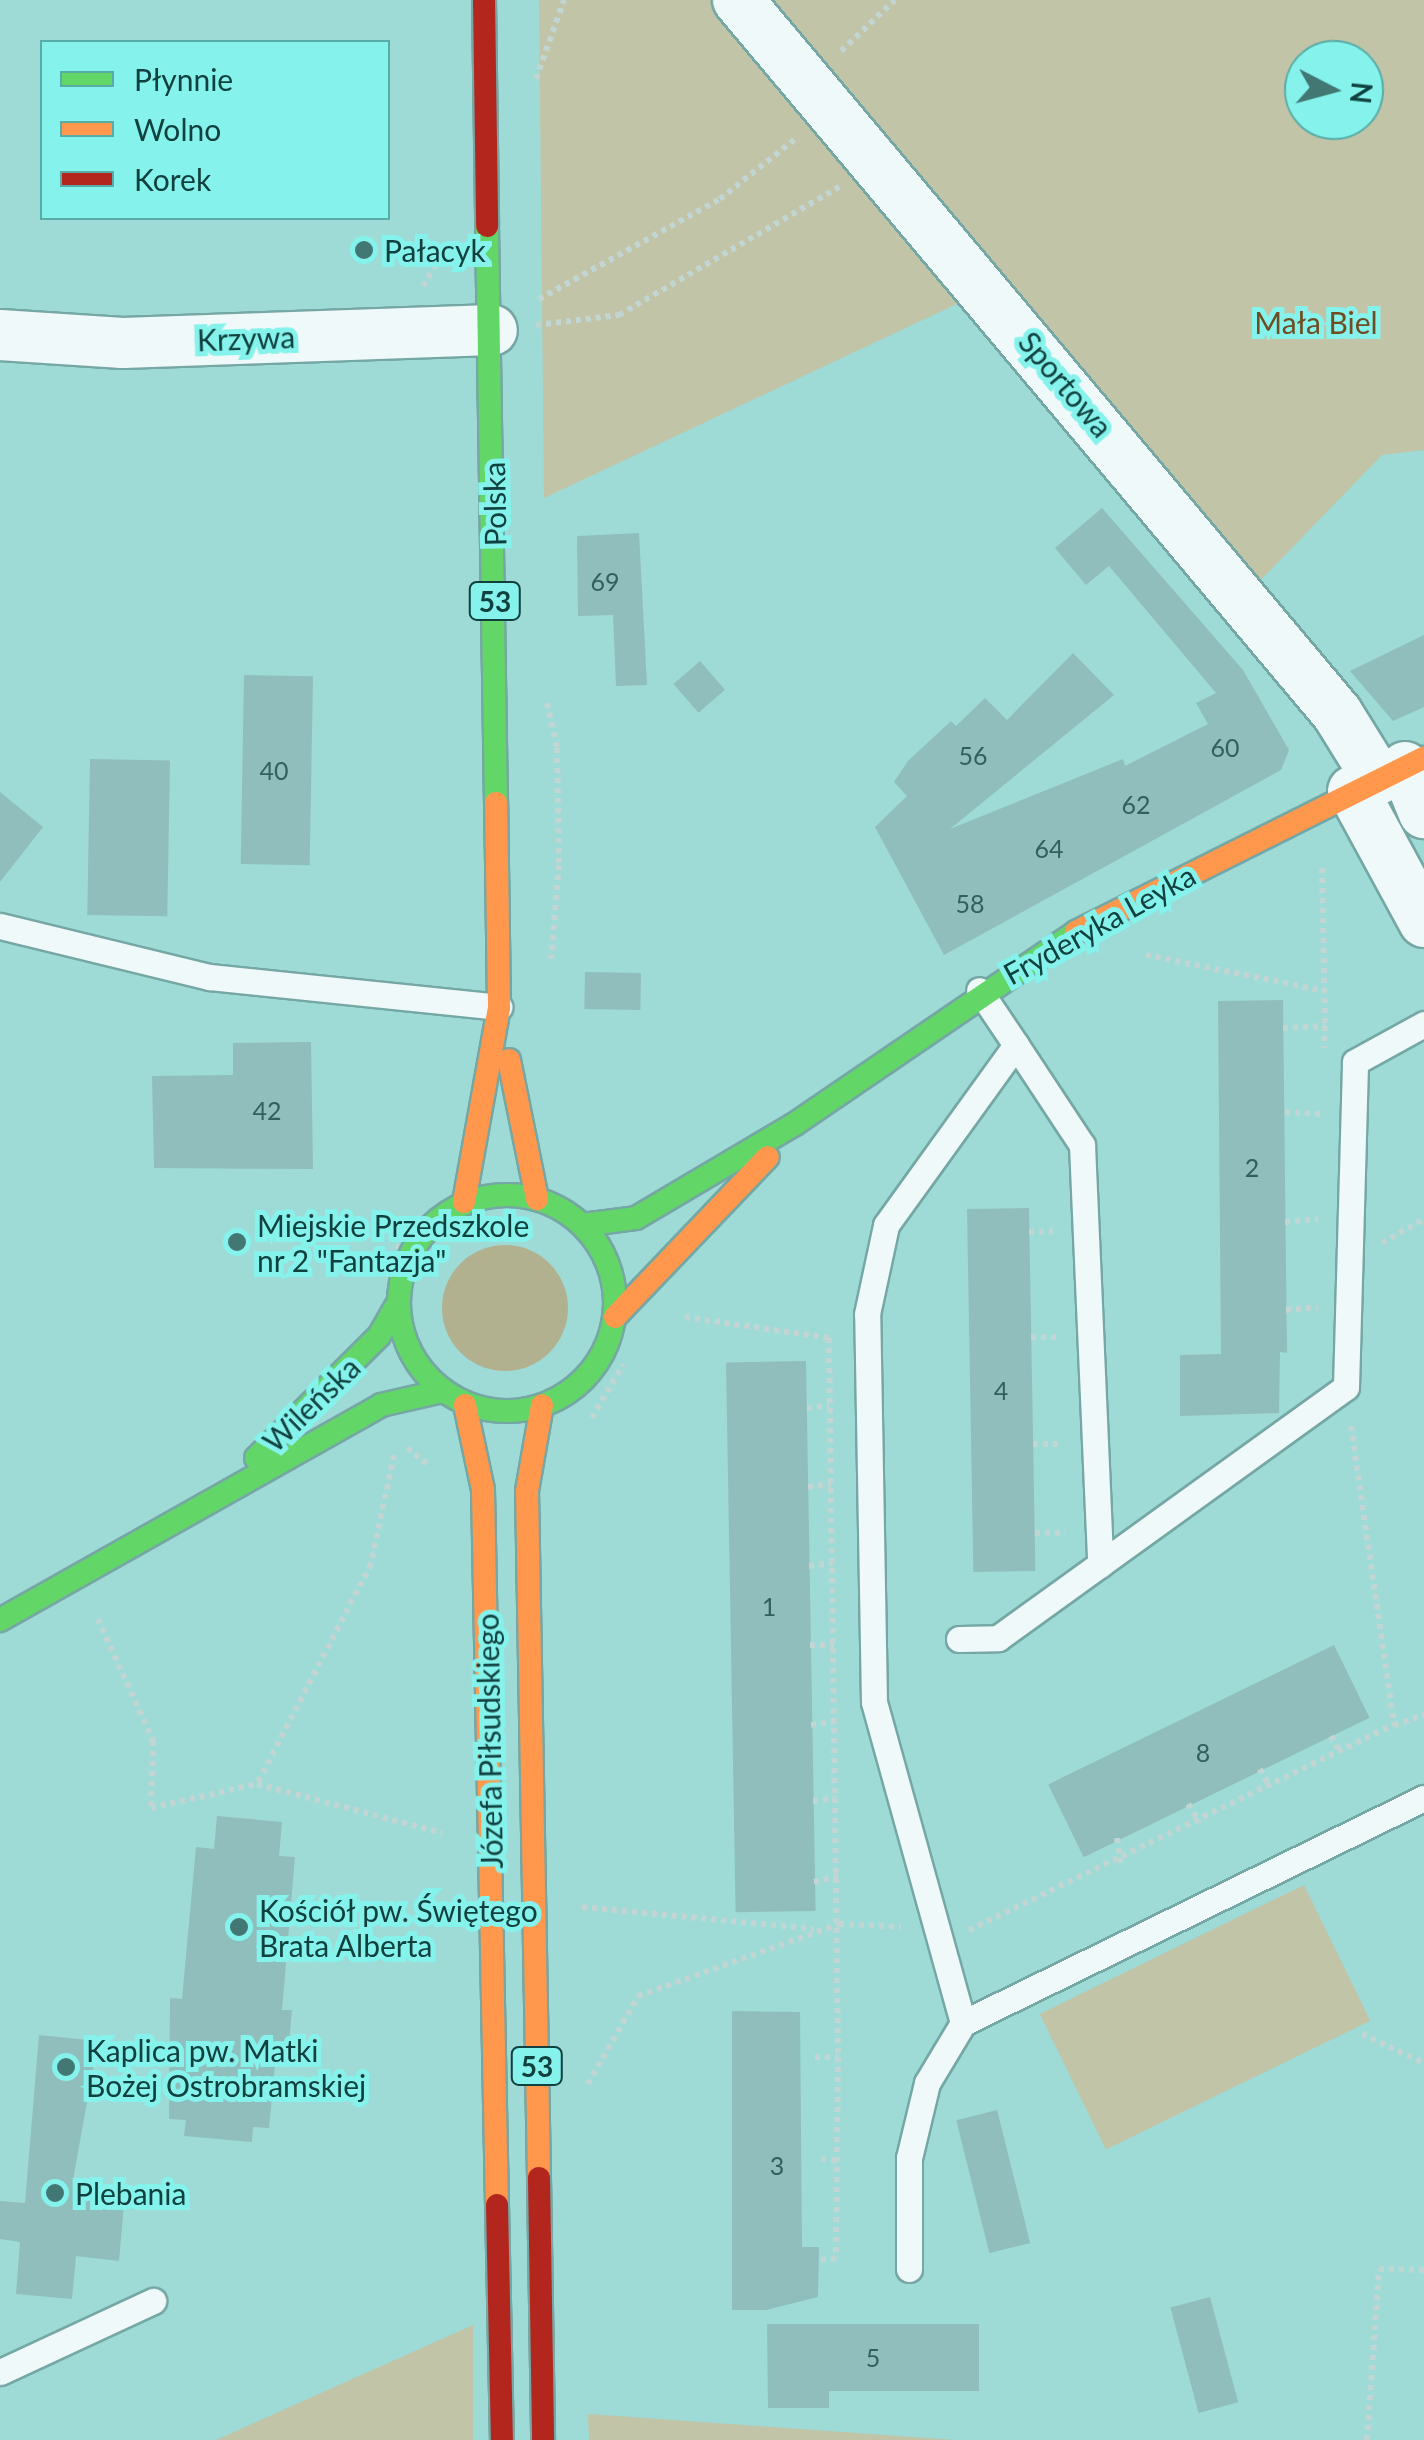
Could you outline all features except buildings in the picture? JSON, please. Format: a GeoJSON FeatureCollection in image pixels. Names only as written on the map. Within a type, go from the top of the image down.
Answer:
{"type":"FeatureCollection","features":[{"type":"Feature","properties":{"kind":"main road","name":"Polska"},"geometry":{"type":"LineString","coordinates":[[464,1202],[500,1008],[517,320],[484,0]]}},
{"type":"Feature","properties":{"kind":"main road","name":"Fryderyka Leyka"},"geometry":{"type":"LineString","coordinates":[[582,1224],[636,1218],[795,1124],[979,990],[1390,774]]}},
{"type":"Feature","properties":{"kind":"main road","name":"Polska"},"geometry":{"type":"LineString","coordinates":[[500,1008],[537,1200]]}},
{"type":"Feature","properties":{"kind":"main road","name":"Fryderyka Leyka"},"geometry":{"type":"LineString","coordinates":[[615,1317],[795,1124]]}},
{"type":"Feature","properties":{"kind":"main road"},"geometry":{"type":"LineString","coordinates":[[537,1200],[582,1224],[610,1267],[615,1317],[586,1377],[542,1406],[465,1405],[442,1390],[410,1352],[398,1303],[414,1246],[464,1202],[537,1200]]}},
{"type":"Feature","properties":{"kind":"main road","name":"Wileńska"},"geometry":{"type":"LineString","coordinates":[[217,1501],[379,1336],[398,1303]]}},
{"type":"Feature","properties":{"kind":"main road","name":"Wileńska"},"geometry":{"type":"LineString","coordinates":[[0,1620],[217,1501],[381,1405],[442,1390]]}},
{"type":"Feature","properties":{"kind":"main road","name":"Józefa Piłsudskiego"},"geometry":{"type":"LineString","coordinates":[[465,1405],[483,1490],[502,2440]]}},
{"type":"Feature","properties":{"kind":"main road","name":"Józefa Piłsudskiego"},"geometry":{"type":"LineString","coordinates":[[542,1406],[527,1491],[543,2440]]}},
{"type":"Feature","properties":{"kind":"street","name":"Sportowa"},"geometry":{"type":"LineString","coordinates":[[738,0],[811,79],[1390,774]]}},
{"type":"Feature","properties":{"kind":"street","name":"Krzywa"},"geometry":{"type":"LineString","coordinates":[[0,336],[123,343],[517,320]]}},
{"type":"Feature","properties":{"kind":"street"},"geometry":{"type":"LineString","coordinates":[[1390,774],[1424,812]]}},
{"type":"Feature","properties":{"kind":"street"},"geometry":{"type":"LineString","coordinates":[[1390,774],[1424,922]]}},
{"type":"Feature","properties":{"kind":"lane"},"geometry":{"type":"LineString","coordinates":[[0,926],[210,976],[500,1008]]}},
{"type":"Feature","properties":{"kind":"lane"},"geometry":{"type":"LineString","coordinates":[[979,990],[1082,1145],[1100,1565]]}},
{"type":"Feature","properties":{"kind":"lane"},"geometry":{"type":"LineString","coordinates":[[959,1640],[998,1638],[1346,1387],[1355,1062],[1424,1024]]}},
{"type":"Feature","properties":{"kind":"lane"},"geometry":{"type":"LineString","coordinates":[[963,2023],[874,1702],[868,1314],[886,1226],[1016,1045]]}},
{"type":"Feature","properties":{"kind":"lane"},"geometry":{"type":"LineString","coordinates":[[909,2270],[910,2158],[927,2083],[963,2023],[1424,1798]]}},
{"type":"Feature","properties":{"kind":"lane"},"geometry":{"type":"LineString","coordinates":[[0,2372],[153,2301]]}},
{"type":"Feature","properties":{"kind":"path"},"geometry":{"type":"LineString","coordinates":[[811,79],[895,0]]}},
{"type":"Feature","properties":{"kind":"path"},"geometry":{"type":"LineString","coordinates":[[517,320],[720,199],[805,133]]}},
{"type":"Feature","properties":{"kind":"path"},"geometry":{"type":"LineString","coordinates":[[517,320],[620,315],[844,184]]}},
{"type":"Feature","properties":{"kind":"path"},"geometry":{"type":"LineString","coordinates":[[1322,868],[1324,1061]]}},
{"type":"Feature","properties":{"kind":"path"},"geometry":{"type":"LineString","coordinates":[[1138,953],[1324,991]]}},
{"type":"Feature","properties":{"kind":"path"},"geometry":{"type":"LineString","coordinates":[[1283,1028],[1325,1026]]}},
{"type":"Feature","properties":{"kind":"path"},"geometry":{"type":"LineString","coordinates":[[1284,1112],[1324,1114],[1324,1096]]}},
{"type":"Feature","properties":{"kind":"path"},"geometry":{"type":"LineString","coordinates":[[678,1316],[828,1338],[838,2058],[836,2258],[819,2260]]}},
{"type":"Feature","properties":{"kind":"path"},"geometry":{"type":"LineString","coordinates":[[586,1428],[628,1354]]}},
{"type":"Feature","properties":{"kind":"path"},"geometry":{"type":"LineString","coordinates":[[1346,1387],[1394,1724],[1424,1714]]}},
{"type":"Feature","properties":{"kind":"path"},"geometry":{"type":"LineString","coordinates":[[807,1408],[830,1406]]}},
{"type":"Feature","properties":{"kind":"path"},"geometry":{"type":"LineString","coordinates":[[257,1784],[370,1564],[398,1440]]}},
{"type":"Feature","properties":{"kind":"path"},"geometry":{"type":"LineString","coordinates":[[808,1487],[832,1484]]}},
{"type":"Feature","properties":{"kind":"path"},"geometry":{"type":"LineString","coordinates":[[809,1566],[832,1563]]}},
{"type":"Feature","properties":{"kind":"path"},"geometry":{"type":"LineString","coordinates":[[96,1613],[153,1741],[151,1808],[257,1784],[453,1836]]}},
{"type":"Feature","properties":{"kind":"path"},"geometry":{"type":"LineString","coordinates":[[810,1646],[834,1644]]}},
{"type":"Feature","properties":{"kind":"path"},"geometry":{"type":"LineString","coordinates":[[811,1725],[836,1721]]}},
{"type":"Feature","properties":{"kind":"path"},"geometry":{"type":"LineString","coordinates":[[1331,1736],[1340,1752]]}},
{"type":"Feature","properties":{"kind":"path"},"geometry":{"type":"LineString","coordinates":[[1260,1769],[1270,1788]]}},
{"type":"Feature","properties":{"kind":"path"},"geometry":{"type":"LineString","coordinates":[[812,1801],[836,1798]]}},
{"type":"Feature","properties":{"kind":"path"},"geometry":{"type":"LineString","coordinates":[[1188,1804],[1200,1823]]}},
{"type":"Feature","properties":{"kind":"path"},"geometry":{"type":"LineString","coordinates":[[1117,1838],[1121,1863]]}},
{"type":"Feature","properties":{"kind":"path"},"geometry":{"type":"LineString","coordinates":[[814,1882],[838,1876]]}},
{"type":"Feature","properties":{"kind":"path"},"geometry":{"type":"LineString","coordinates":[[561,1905],[816,1929]]}},
{"type":"Feature","properties":{"kind":"path"},"geometry":{"type":"LineString","coordinates":[[1362,2034],[1424,2063]]}},
{"type":"Feature","properties":{"kind":"path"},"geometry":{"type":"LineString","coordinates":[[816,2057],[838,2058]]}},
{"type":"Feature","properties":{"kind":"path"},"geometry":{"type":"LineString","coordinates":[[821,2160],[836,2161]]}},
{"type":"Feature","properties":{"kind":"path"},"geometry":{"type":"LineString","coordinates":[[1367,2440],[1378,2270],[1424,2270]]}},
{"type":"Feature","properties":{"kind":"green space"},"geometry":{"type":"Polygon","coordinates":[[[539,0],[714,0],[978,294],[544,498],[539,0]]]}},
{"type":"Feature","properties":{"kind":"green space","name":"Mała Biel"},"geometry":{"type":"Polygon","coordinates":[[[760,0],[1424,0],[1424,450],[1382,455],[1251,590],[760,0]]]}},
{"type":"Feature","properties":{"kind":"green space"},"geometry":{"type":"Polygon","coordinates":[[[505,1245],[529,1250],[550,1263],[563,1284],[568,1308],[563,1332],[550,1353],[529,1366],[505,1371],[481,1366],[460,1353],[447,1332],[442,1308],[447,1284],[460,1263],[481,1250],[505,1245]]]}},
{"type":"Feature","properties":{"kind":"green space"},"geometry":{"type":"Polygon","coordinates":[[[1304,1885],[1370,2021],[1106,2150],[1040,2014],[1304,1885]]]}},
{"type":"Feature","properties":{"kind":"green space"},"geometry":{"type":"Polygon","coordinates":[[[473,2325],[473,2440],[216,2440],[473,2325]]]}},
{"type":"Feature","properties":{"kind":"green space"},"geometry":{"type":"Polygon","coordinates":[[[588,2414],[955,2440],[589,2440],[588,2414]]]}},
{"type":"Feature","properties":{"kind":"traffic: fast"},"geometry":{"type":"LineString","coordinates":[[487,226],[496,803]]}},
{"type":"Feature","properties":{"kind":"traffic: fast"},"geometry":{"type":"LineString","coordinates":[[582,1225],[636,1218],[795,1124],[1076,932]]}},
{"type":"Feature","properties":{"kind":"traffic: fast"},"geometry":{"type":"LineString","coordinates":[[507,1195],[548,1203],[584,1226],[607,1262],[615,1303],[607,1344],[584,1380],[548,1403],[507,1411],[466,1403],[430,1380],[407,1344],[399,1303],[407,1262],[430,1226],[466,1203],[507,1195]]}},
{"type":"Feature","properties":{"kind":"traffic: fast"},"geometry":{"type":"LineString","coordinates":[[256,1458],[379,1336],[398,1303]]}},
{"type":"Feature","properties":{"kind":"traffic: fast"},"geometry":{"type":"LineString","coordinates":[[0,1620],[381,1405],[442,1391]]}},
{"type":"Feature","properties":{"kind":"traffic: slow"},"geometry":{"type":"LineString","coordinates":[[1076,932],[1424,758]]}},
{"type":"Feature","properties":{"kind":"traffic: slow"},"geometry":{"type":"LineString","coordinates":[[464,1202],[499,1007],[496,803]]}},
{"type":"Feature","properties":{"kind":"traffic: slow"},"geometry":{"type":"LineString","coordinates":[[509,1060],[537,1199]]}},
{"type":"Feature","properties":{"kind":"traffic: slow"},"geometry":{"type":"LineString","coordinates":[[615,1317],[768,1157]]}},
{"type":"Feature","properties":{"kind":"traffic: slow"},"geometry":{"type":"LineString","coordinates":[[465,1405],[483,1490],[497,2205]]}},
{"type":"Feature","properties":{"kind":"traffic: slow"},"geometry":{"type":"LineString","coordinates":[[539,2178],[527,1491],[542,1405]]}},
{"type":"Feature","properties":{"kind":"traffic: jam"},"geometry":{"type":"LineString","coordinates":[[484,0],[487,226]]}},
{"type":"Feature","properties":{"kind":"traffic: jam"},"geometry":{"type":"LineString","coordinates":[[539,2178],[543,2440]]}},
{"type":"Feature","properties":{"kind":"traffic: jam"},"geometry":{"type":"LineString","coordinates":[[497,2205],[502,2440]]}},
{"type":"Feature","properties":{"kind":"place","name":"Pałacyk"},"geometry":{"type":"Point","coordinates":[364,250]}},
{"type":"Feature","properties":{"kind":"place","name":"Miejskie Przedszkole nr 2 \"Fantazja\""},"geometry":{"type":"Point","coordinates":[237,1242]}},
{"type":"Feature","properties":{"kind":"place","name":"Kościół pw. Świętego Brata Alberta"},"geometry":{"type":"Point","coordinates":[239,1927]}},
{"type":"Feature","properties":{"kind":"place","name":"Kaplica pw. Matki Bożej Ostrobramskiej"},"geometry":{"type":"Point","coordinates":[66,2067]}},
{"type":"Feature","properties":{"kind":"place","name":"Plebania"},"geometry":{"type":"Point","coordinates":[55,2193]}}]}
